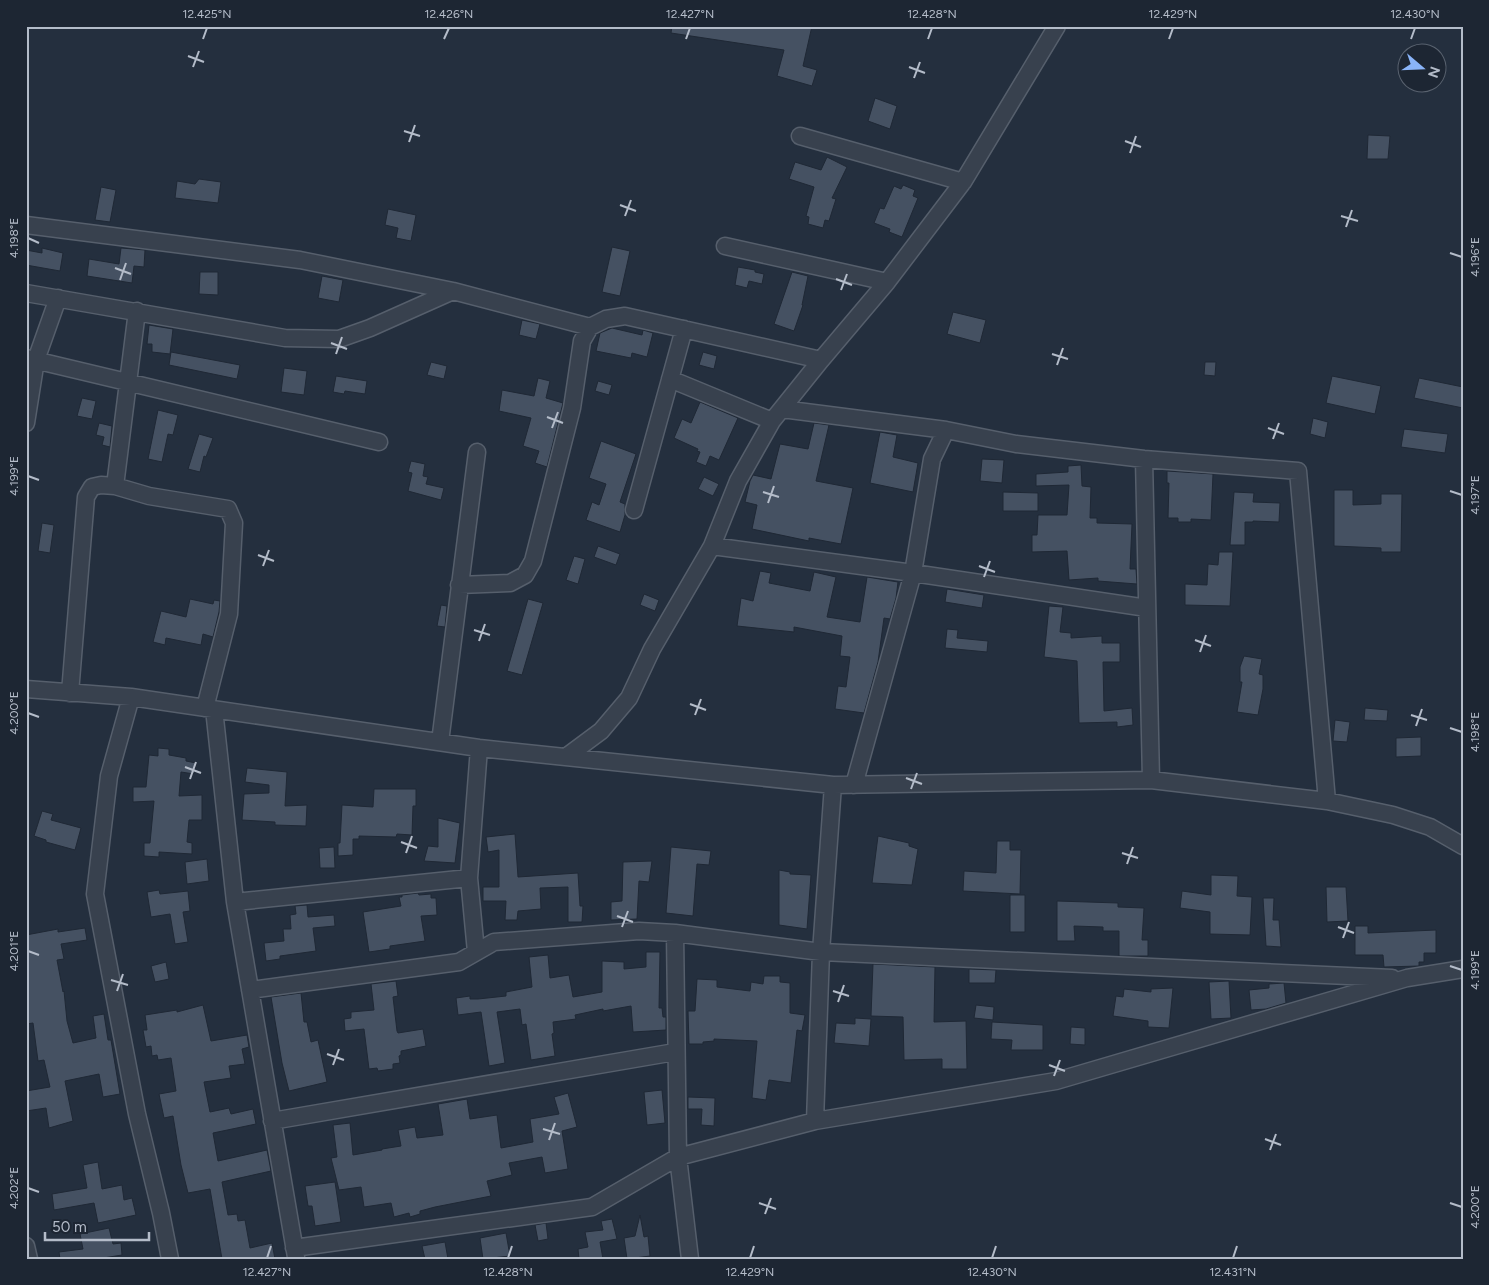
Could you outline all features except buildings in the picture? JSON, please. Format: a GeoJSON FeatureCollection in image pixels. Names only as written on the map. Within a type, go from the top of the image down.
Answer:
{"type":"FeatureCollection","features":[{"type":"Feature","properties":{"kind":"street"},"geometry":{"type":"LineString","coordinates":[[566,757],[601,731],[629,698],[652,649],[712,546],[738,481],[777,415],[887,282],[963,182],[1057,26]]}},
{"type":"Feature","properties":{"kind":"street"},"geometry":{"type":"LineString","coordinates":[[800,136],[963,182]]}},
{"type":"Feature","properties":{"kind":"street"},"geometry":{"type":"LineString","coordinates":[[26,225],[300,260],[453,291],[590,327]]}},
{"type":"Feature","properties":{"kind":"street"},"geometry":{"type":"LineString","coordinates":[[725,246],[887,282]]}},
{"type":"Feature","properties":{"kind":"street"},"geometry":{"type":"LineString","coordinates":[[26,293],[285,338],[339,339],[370,328],[453,291]]}},
{"type":"Feature","properties":{"kind":"street"},"geometry":{"type":"LineString","coordinates":[[26,423],[31,359],[58,298]]}},
{"type":"Feature","properties":{"kind":"street"},"geometry":{"type":"LineString","coordinates":[[115,486],[137,311]]}},
{"type":"Feature","properties":{"kind":"street"},"geometry":{"type":"LineString","coordinates":[[460,585],[510,583],[525,575],[533,561],[572,408],[582,341],[590,327],[606,319],[625,316],[821,360]]}},
{"type":"Feature","properties":{"kind":"street"},"geometry":{"type":"LineString","coordinates":[[634,510],[684,329]]}},
{"type":"Feature","properties":{"kind":"street"},"geometry":{"type":"LineString","coordinates":[[31,359],[379,442]]}},
{"type":"Feature","properties":{"kind":"street"},"geometry":{"type":"LineString","coordinates":[[670,379],[777,415],[946,430],[1016,444],[1144,459],[1298,471],[1327,801]]}},
{"type":"Feature","properties":{"kind":"street"},"geometry":{"type":"LineString","coordinates":[[854,785],[913,573],[932,459],[946,430]]}},
{"type":"Feature","properties":{"kind":"street"},"geometry":{"type":"LineString","coordinates":[[440,742],[476,452]]}},
{"type":"Feature","properties":{"kind":"street"},"geometry":{"type":"LineString","coordinates":[[1144,459],[1151,780]]}},
{"type":"Feature","properties":{"kind":"street"},"geometry":{"type":"LineString","coordinates":[[70,693],[86,497],[92,487],[101,485],[115,486],[149,496],[228,510],[234,523],[229,614],[209,709],[235,902],[295,1253],[592,1207],[678,1157],[815,1121],[1056,1081],[1407,978],[1463,969]]}},
{"type":"Feature","properties":{"kind":"street"},"geometry":{"type":"LineString","coordinates":[[712,546],[913,573],[1147,608]]}},
{"type":"Feature","properties":{"kind":"street"},"geometry":{"type":"LineString","coordinates":[[26,689],[131,697],[479,748],[833,785],[1151,780],[1327,801],[1393,815],[1430,827],[1463,846]]}},
{"type":"Feature","properties":{"kind":"street"},"geometry":{"type":"LineString","coordinates":[[131,697],[109,776],[95,894],[137,1114],[170,1259]]}},
{"type":"Feature","properties":{"kind":"street"},"geometry":{"type":"LineString","coordinates":[[476,952],[469,878],[479,748]]}},
{"type":"Feature","properties":{"kind":"street"},"geometry":{"type":"LineString","coordinates":[[815,1121],[821,952],[833,785]]}},
{"type":"Feature","properties":{"kind":"street"},"geometry":{"type":"LineString","coordinates":[[235,902],[469,878]]}},
{"type":"Feature","properties":{"kind":"street"},"geometry":{"type":"LineString","coordinates":[[250,990],[459,962],[494,942],[639,931],[675,933],[821,952],[1407,978]]}},
{"type":"Feature","properties":{"kind":"street"},"geometry":{"type":"LineString","coordinates":[[675,933],[675,1052],[678,1157],[690,1259]]}},
{"type":"Feature","properties":{"kind":"street"},"geometry":{"type":"LineString","coordinates":[[272,1121],[675,1052]]}},
{"type":"Feature","properties":{"kind":"street"},"geometry":{"type":"LineString","coordinates":[[26,1246],[29,1259]]}}]}
